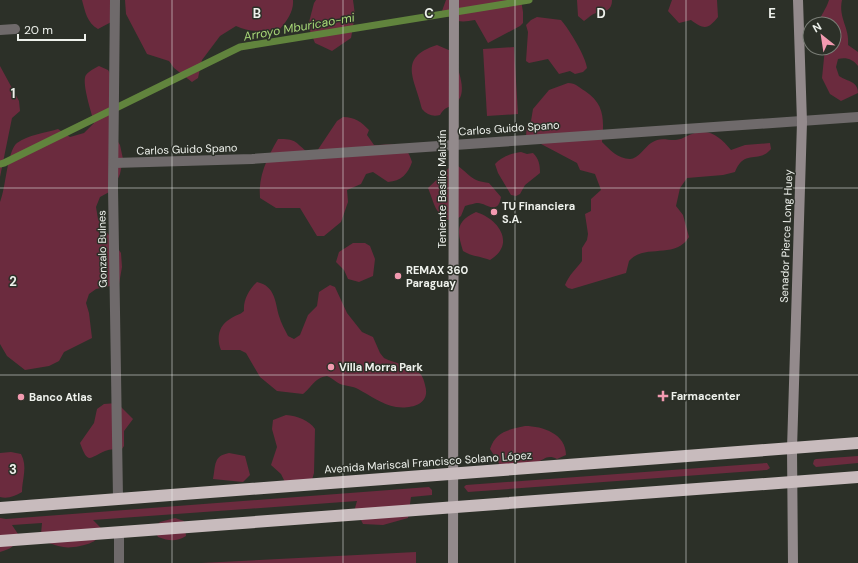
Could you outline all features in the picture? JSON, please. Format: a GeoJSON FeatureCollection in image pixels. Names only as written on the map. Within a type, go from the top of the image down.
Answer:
{"type":"FeatureCollection","features":[{"type":"Feature","properties":{"kind":"highway","name":"Avenida Mariscal Francisco Solano López"},"geometry":{"type":"LineString","coordinates":[[0,508],[453,472],[792,449],[858,443]]}},
{"type":"Feature","properties":{"kind":"highway"},"geometry":{"type":"LineString","coordinates":[[0,541],[792,476],[858,477]]}},
{"type":"Feature","properties":{"kind":"street","name":"Gonzalo Bulnes"},"geometry":{"type":"LineString","coordinates":[[115,0],[113,187],[118,498]]}},
{"type":"Feature","properties":{"kind":"street","name":"Teniente Basilio Malutín"},"geometry":{"type":"LineString","coordinates":[[453,563],[455,144],[454,0]]}},
{"type":"Feature","properties":{"kind":"street","name":"Senador Pierce Long Huey"},"geometry":{"type":"LineString","coordinates":[[793,563],[792,449],[802,122],[798,0]]}},
{"type":"Feature","properties":{"kind":"street"},"geometry":{"type":"LineString","coordinates":[[0,30],[15,29]]}},
{"type":"Feature","properties":{"kind":"street","name":"Carlos Guido Spano"},"geometry":{"type":"LineString","coordinates":[[114,163],[252,159],[858,117]]}},
{"type":"Feature","properties":{"kind":"street"},"geometry":{"type":"LineString","coordinates":[[119,532],[120,563]]}},
{"type":"Feature","properties":{"kind":"shaded area"},"geometry":{"type":"Polygon","coordinates":[[[82,0],[119,0],[115,20],[98,29],[89,20],[82,0]]]}},
{"type":"Feature","properties":{"kind":"shaded area"},"geometry":{"type":"Polygon","coordinates":[[[125,0],[293,0],[293,4],[290,16],[280,29],[252,31],[236,26],[220,36],[202,60],[198,78],[192,82],[174,68],[169,61],[147,54],[126,14],[125,0]]]}},
{"type":"Feature","properties":{"kind":"shaded area"},"geometry":{"type":"Polygon","coordinates":[[[316,0],[353,0],[355,15],[351,38],[332,51],[315,43],[308,26],[316,0]]]}},
{"type":"Feature","properties":{"kind":"shaded area"},"geometry":{"type":"Polygon","coordinates":[[[446,0],[521,0],[523,23],[488,43],[475,20],[457,21],[442,11],[446,0]]]}},
{"type":"Feature","properties":{"kind":"shaded area"},"geometry":{"type":"Polygon","coordinates":[[[577,0],[612,0],[612,4],[607,10],[594,14],[584,21],[578,16],[577,0]]]}},
{"type":"Feature","properties":{"kind":"shaded area"},"geometry":{"type":"Polygon","coordinates":[[[672,0],[717,0],[718,17],[712,24],[706,27],[700,26],[691,20],[679,23],[668,11],[672,0]]]}},
{"type":"Feature","properties":{"kind":"shaded area"},"geometry":{"type":"Polygon","coordinates":[[[829,0],[842,0],[841,6],[848,45],[858,52],[858,66],[849,59],[838,59],[836,67],[839,76],[852,82],[858,89],[858,93],[841,101],[830,94],[822,78],[824,56],[842,56],[842,16],[822,16],[829,0]]]}},
{"type":"Feature","properties":{"kind":"shaded area"},"geometry":{"type":"Polygon","coordinates":[[[537,17],[561,20],[584,57],[587,68],[583,72],[575,74],[570,71],[559,74],[548,59],[529,63],[526,61],[528,32],[526,25],[537,17]]]}},
{"type":"Feature","properties":{"kind":"shaded area"},"geometry":{"type":"Polygon","coordinates":[[[437,45],[451,51],[462,84],[462,91],[457,102],[445,109],[440,115],[435,116],[428,114],[422,109],[412,71],[413,63],[417,56],[424,50],[437,45]]]}},
{"type":"Feature","properties":{"kind":"shaded area"},"geometry":{"type":"Polygon","coordinates":[[[514,47],[518,114],[487,116],[483,49],[514,47]]]}},
{"type":"Feature","properties":{"kind":"shaded area"},"geometry":{"type":"Polygon","coordinates":[[[0,66],[19,101],[20,111],[12,118],[0,177],[0,66]]]}},
{"type":"Feature","properties":{"kind":"shaded area"},"geometry":{"type":"Polygon","coordinates":[[[99,66],[108,70],[112,77],[115,137],[120,145],[123,159],[120,174],[113,190],[100,197],[96,207],[98,219],[121,253],[122,267],[119,284],[96,289],[89,294],[86,303],[89,313],[92,338],[64,352],[59,361],[49,366],[25,370],[7,356],[0,344],[0,202],[9,161],[14,147],[21,140],[58,129],[70,137],[84,133],[94,123],[89,106],[85,79],[89,72],[99,66]]]}},
{"type":"Feature","properties":{"kind":"shaded area"},"geometry":{"type":"Polygon","coordinates":[[[568,83],[577,86],[592,96],[596,101],[602,113],[602,142],[614,153],[626,159],[636,157],[651,143],[657,140],[677,140],[698,132],[714,135],[723,141],[731,150],[745,145],[770,143],[771,149],[762,156],[743,160],[735,172],[723,175],[687,178],[680,188],[676,206],[683,215],[689,237],[683,244],[668,250],[643,253],[635,256],[629,261],[626,273],[572,289],[568,288],[565,285],[582,261],[582,248],[587,240],[588,234],[585,214],[591,211],[591,199],[601,190],[595,174],[580,170],[577,163],[526,136],[527,125],[531,121],[533,109],[549,90],[568,83]]]}},
{"type":"Feature","properties":{"kind":"shaded area"},"geometry":{"type":"Polygon","coordinates":[[[343,117],[354,119],[366,127],[369,130],[367,135],[374,145],[398,145],[402,147],[406,150],[412,162],[406,173],[397,180],[388,182],[373,172],[366,174],[361,184],[347,190],[348,202],[341,222],[324,236],[317,236],[300,208],[276,208],[260,198],[260,182],[264,167],[278,139],[288,139],[294,141],[306,151],[317,151],[337,121],[343,117]]]}},
{"type":"Feature","properties":{"kind":"shaded area"},"geometry":{"type":"Polygon","coordinates":[[[521,152],[527,154],[533,153],[539,162],[540,173],[525,185],[520,194],[516,196],[511,195],[498,173],[495,164],[500,159],[514,153],[521,152]]]}},
{"type":"Feature","properties":{"kind":"shaded area"},"geometry":{"type":"Polygon","coordinates":[[[451,166],[458,166],[475,179],[489,183],[501,197],[497,206],[491,207],[478,203],[465,206],[461,216],[453,222],[442,216],[434,204],[428,188],[451,166]]]}},
{"type":"Feature","properties":{"kind":"shaded area"},"geometry":{"type":"Polygon","coordinates":[[[476,212],[492,220],[501,233],[503,240],[502,247],[498,254],[490,260],[463,251],[459,228],[464,220],[476,212]]]}},
{"type":"Feature","properties":{"kind":"shaded area"},"geometry":{"type":"Polygon","coordinates":[[[353,243],[365,243],[370,246],[375,259],[373,276],[359,282],[348,279],[344,270],[336,262],[339,252],[353,243]]]}},
{"type":"Feature","properties":{"kind":"shaded area"},"geometry":{"type":"Polygon","coordinates":[[[257,282],[263,284],[271,291],[283,326],[288,336],[294,339],[300,335],[308,315],[317,306],[319,292],[330,285],[335,287],[347,313],[362,332],[373,337],[380,353],[384,358],[410,367],[421,374],[426,391],[423,401],[414,406],[408,407],[391,406],[356,388],[340,384],[327,376],[316,381],[303,394],[277,391],[260,377],[246,353],[240,350],[221,350],[219,341],[221,328],[226,322],[244,311],[244,303],[247,295],[257,282]]]}},
{"type":"Feature","properties":{"kind":"shaded area"},"geometry":{"type":"Polygon","coordinates":[[[117,403],[133,419],[124,431],[124,446],[122,449],[109,450],[90,458],[87,457],[80,443],[94,423],[97,409],[104,404],[117,403]]]}},
{"type":"Feature","properties":{"kind":"shaded area"},"geometry":{"type":"Polygon","coordinates":[[[286,415],[302,419],[315,429],[314,473],[311,483],[286,484],[281,474],[271,465],[277,447],[272,429],[273,420],[286,415]]]}},
{"type":"Feature","properties":{"kind":"shaded area"},"geometry":{"type":"Polygon","coordinates":[[[525,426],[532,426],[546,430],[558,437],[565,448],[566,455],[557,459],[548,457],[533,464],[500,465],[490,449],[496,438],[503,432],[525,426]]]}},
{"type":"Feature","properties":{"kind":"shaded area"},"geometry":{"type":"Polygon","coordinates":[[[11,452],[21,454],[23,459],[24,468],[22,492],[11,497],[0,497],[0,453],[11,452]]]}},
{"type":"Feature","properties":{"kind":"shaded area"},"geometry":{"type":"Polygon","coordinates":[[[229,453],[245,456],[250,475],[243,482],[213,479],[216,462],[220,456],[229,453]]]}},
{"type":"Feature","properties":{"kind":"shaded area"},"geometry":{"type":"Polygon","coordinates":[[[858,456],[858,463],[816,467],[813,464],[814,460],[816,459],[858,456]]]}},
{"type":"Feature","properties":{"kind":"shaded area"},"geometry":{"type":"Polygon","coordinates":[[[767,463],[770,468],[767,470],[468,492],[464,487],[466,485],[767,463]]]}},
{"type":"Feature","properties":{"kind":"shaded area"},"geometry":{"type":"Polygon","coordinates":[[[429,487],[432,490],[432,495],[411,497],[408,518],[383,525],[363,524],[355,508],[357,501],[93,520],[103,530],[99,537],[91,543],[70,547],[59,546],[46,542],[41,534],[42,523],[12,525],[18,534],[16,541],[10,548],[0,552],[0,518],[6,519],[429,487]]]}},
{"type":"Feature","properties":{"kind":"shaded area"},"geometry":{"type":"Polygon","coordinates":[[[175,518],[184,521],[186,536],[172,540],[158,537],[154,529],[160,522],[175,518]]]}},
{"type":"Feature","properties":{"kind":"shaded area"},"geometry":{"type":"Polygon","coordinates":[[[416,552],[416,563],[201,563],[416,552]]]}},
{"type":"Feature","properties":{"kind":"waterway","name":"Arroyo Mburicao-mi"},"geometry":{"type":"LineString","coordinates":[[0,164],[240,47],[529,0]]}},
{"type":"Feature","properties":{"kind":"place","name":"TU Financiera S.A."},"geometry":{"type":"Point","coordinates":[494,212]}},
{"type":"Feature","properties":{"kind":"place","name":"REMAX 360 Paraguay"},"geometry":{"type":"Point","coordinates":[398,276]}},
{"type":"Feature","properties":{"kind":"place","name":"Villa Morra Park"},"geometry":{"type":"Point","coordinates":[331,367]}},
{"type":"Feature","properties":{"kind":"place","name":"Farmacenter"},"geometry":{"type":"Point","coordinates":[663,396]}},
{"type":"Feature","properties":{"kind":"place","name":"Banco Atlas"},"geometry":{"type":"Point","coordinates":[21,397]}}]}
